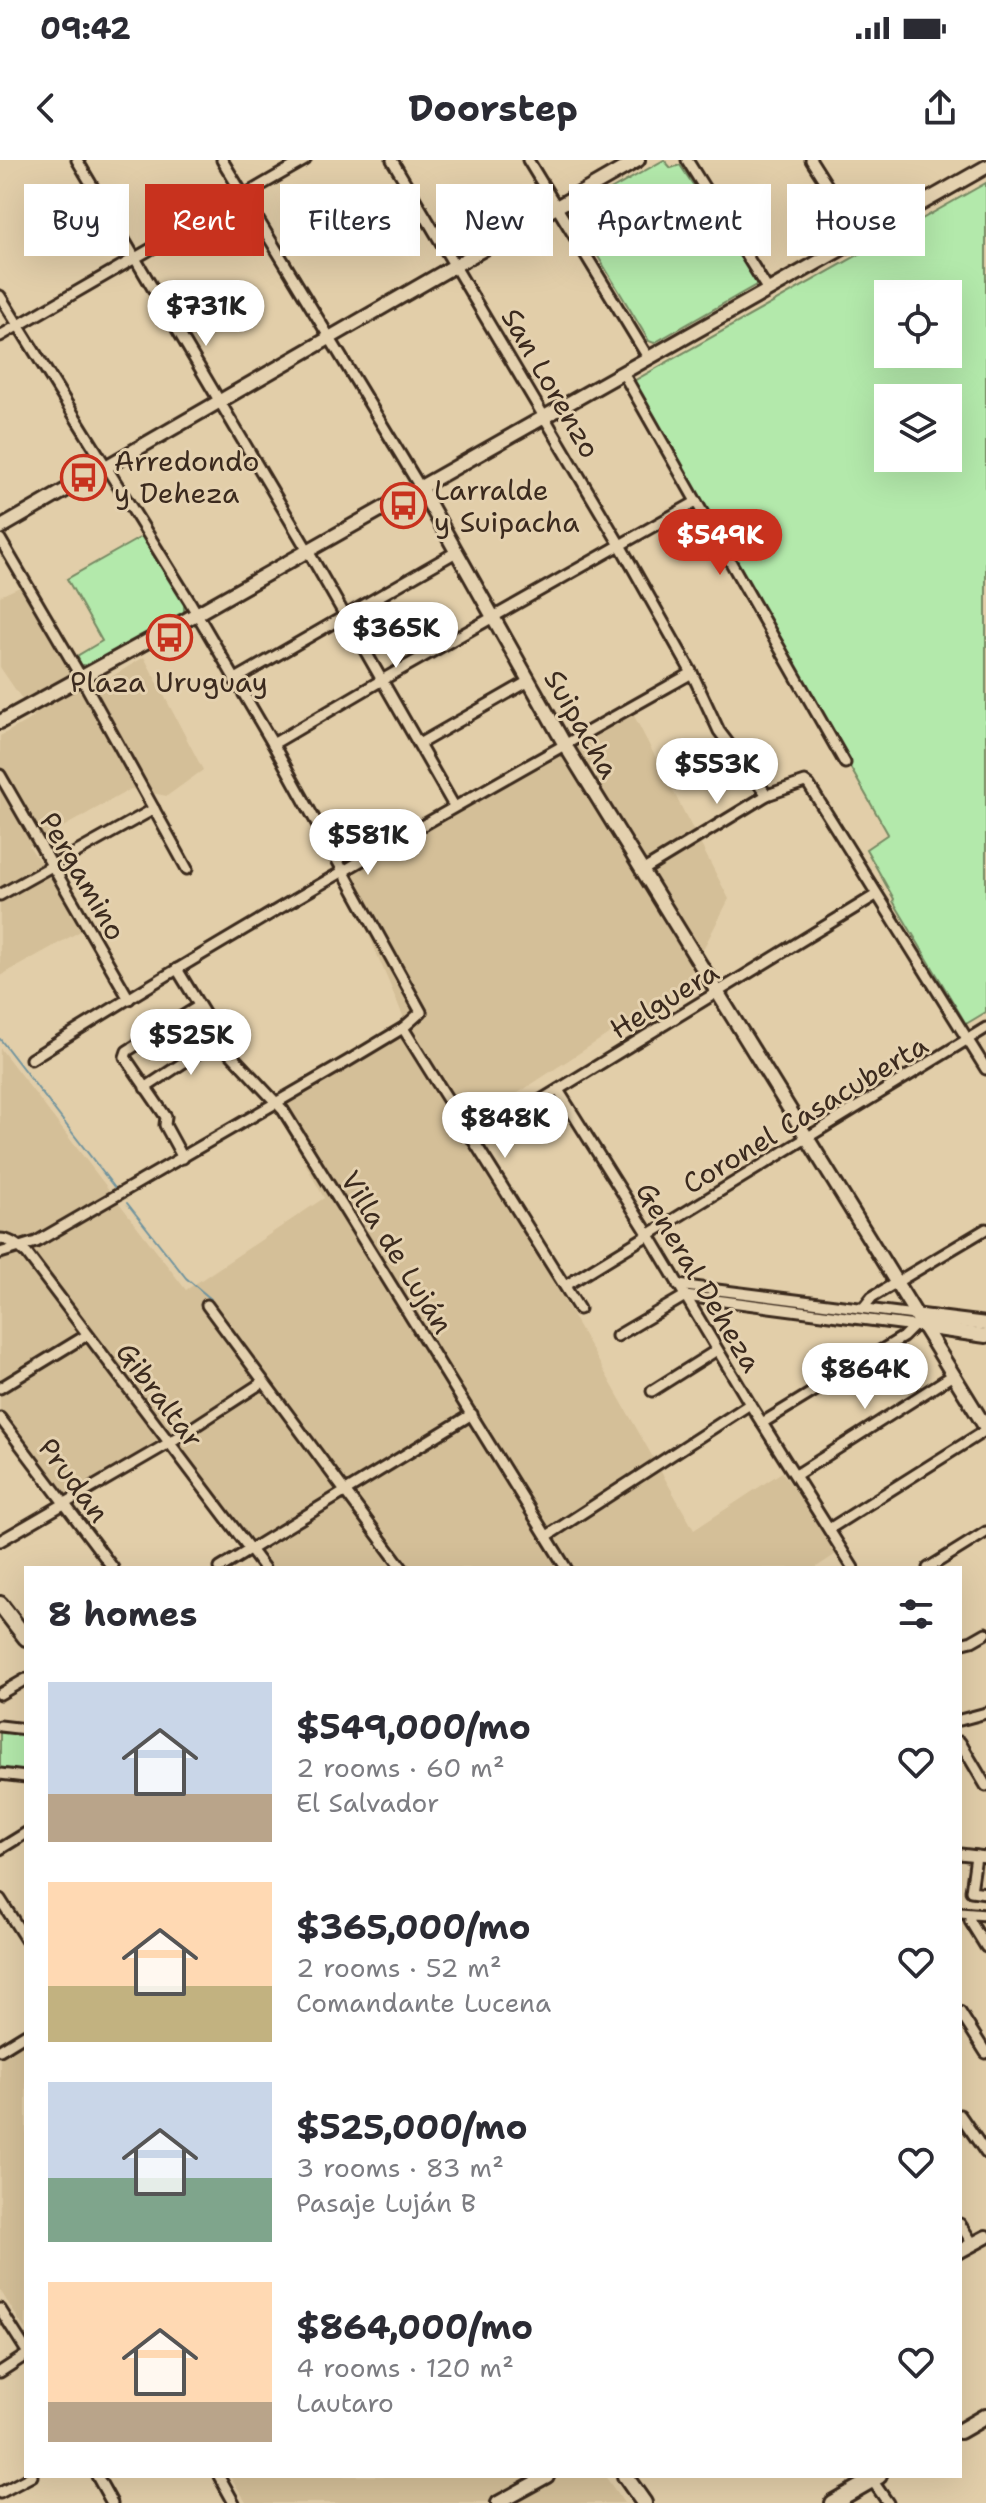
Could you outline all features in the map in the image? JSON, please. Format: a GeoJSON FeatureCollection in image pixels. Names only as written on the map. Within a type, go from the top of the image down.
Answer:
{"type":"FeatureCollection","features":[{"type":"Feature","properties":{"kind":"main road"},"geometry":{"type":"LineString","coordinates":[[0,1604],[24,1635]]}},
{"type":"Feature","properties":{"kind":"main road"},"geometry":{"type":"LineString","coordinates":[[962,2430],[986,2416]]}},
{"type":"Feature","properties":{"kind":"main road"},"geometry":{"type":"LineString","coordinates":[[626,2478],[644,2503]]}},
{"type":"Feature","properties":{"kind":"main road"},"geometry":{"type":"LineString","coordinates":[[832,2503],[876,2478]]}},
{"type":"Feature","properties":{"kind":"street"},"geometry":{"type":"LineString","coordinates":[[77,160],[308,551],[454,806]]}},
{"type":"Feature","properties":{"kind":"street","name":"Suipacha"},"geometry":{"type":"LineString","coordinates":[[222,160],[237,184]]}},
{"type":"Feature","properties":{"kind":"street"},"geometry":{"type":"LineString","coordinates":[[264,184],[305,160]]}},
{"type":"Feature","properties":{"kind":"street","name":"San Lorenzo"},"geometry":{"type":"LineString","coordinates":[[392,160],[620,545],[692,673],[719,731],[767,795]]}},
{"type":"Feature","properties":{"kind":"street"},"geometry":{"type":"LineString","coordinates":[[528,160],[649,359]]}},
{"type":"Feature","properties":{"kind":"street"},"geometry":{"type":"LineString","coordinates":[[0,528],[638,160]]}},
{"type":"Feature","properties":{"kind":"street"},"geometry":{"type":"LineString","coordinates":[[687,160],[768,290]]}},
{"type":"Feature","properties":{"kind":"street"},"geometry":{"type":"LineString","coordinates":[[811,160],[826,184]]}},
{"type":"Feature","properties":{"kind":"street"},"geometry":{"type":"LineString","coordinates":[[925,200],[986,163]]}},
{"type":"Feature","properties":{"kind":"street","name":"Suipacha"},"geometry":{"type":"LineString","coordinates":[[264,230],[420,487],[565,745],[917,1322],[986,1429]]}},
{"type":"Feature","properties":{"kind":"street"},"geometry":{"type":"LineString","coordinates":[[0,336],[145,253]]}},
{"type":"Feature","properties":{"kind":"street"},"geometry":{"type":"LineString","coordinates":[[0,722],[830,256]]}},
{"type":"Feature","properties":{"kind":"street"},"geometry":{"type":"LineString","coordinates":[[0,296],[273,744],[421,1012],[403,1028],[183,1158],[36,1242],[0,1253]]}},
{"type":"Feature","properties":{"kind":"street"},"geometry":{"type":"LineString","coordinates":[[623,373],[845,763]]}},
{"type":"Feature","properties":{"kind":"street"},"geometry":{"type":"LineString","coordinates":[[273,744],[696,502]]}},
{"type":"Feature","properties":{"kind":"street"},"geometry":{"type":"LineString","coordinates":[[0,539],[81,677],[187,869]]}},
{"type":"Feature","properties":{"kind":"street"},"geometry":{"type":"LineString","coordinates":[[234,680],[456,552]]}},
{"type":"Feature","properties":{"kind":"street"},"geometry":{"type":"LineString","coordinates":[[31,1059],[454,806],[692,673]]}},
{"type":"Feature","properties":{"kind":"street"},"geometry":{"type":"LineString","coordinates":[[419,744],[529,681]]}},
{"type":"Feature","properties":{"kind":"street","name":"Pergamino"},"geometry":{"type":"LineString","coordinates":[[0,775],[129,999]]}},
{"type":"Feature","properties":{"kind":"street"},"geometry":{"type":"LineString","coordinates":[[642,871],[767,795],[805,782],[986,1069]]}},
{"type":"Feature","properties":{"kind":"street"},"geometry":{"type":"LineString","coordinates":[[0,895],[154,809]]}},
{"type":"Feature","properties":{"kind":"street","name":"Helguera"},"geometry":{"type":"LineString","coordinates":[[474,1141],[876,895]]}},
{"type":"Feature","properties":{"kind":"street","name":"Villa de Luján"},"geometry":{"type":"LineString","coordinates":[[177,969],[219,1039],[276,1102],[565,1566]]}},
{"type":"Feature","properties":{"kind":"street"},"geometry":{"type":"LineString","coordinates":[[183,1158],[165,1125],[166,1117],[125,1057],[127,1051],[199,1006]]}},
{"type":"Feature","properties":{"kind":"street"},"geometry":{"type":"LineString","coordinates":[[403,1028],[579,1309]]}},
{"type":"Feature","properties":{"kind":"street","name":"Coronel Casacuberta"},"geometry":{"type":"LineString","coordinates":[[565,1286],[986,1028]]}},
{"type":"Feature","properties":{"kind":"street"},"geometry":{"type":"LineString","coordinates":[[145,1088],[219,1039]]}},
{"type":"Feature","properties":{"kind":"street","name":"General Deheza"},"geometry":{"type":"LineString","coordinates":[[558,1090],[852,1566]]}},
{"type":"Feature","properties":{"kind":"street"},"geometry":{"type":"LineString","coordinates":[[864,1307],[872,1297],[986,1229]]}},
{"type":"Feature","properties":{"kind":"street"},"geometry":{"type":"LineString","coordinates":[[0,1239],[21,1248]]}},
{"type":"Feature","properties":{"kind":"street","name":"Gibraltar"},"geometry":{"type":"LineString","coordinates":[[21,1248],[262,1566]]}},
{"type":"Feature","properties":{"kind":"street"},"geometry":{"type":"LineString","coordinates":[[678,1285],[864,1307],[986,1336]]}},
{"type":"Feature","properties":{"kind":"street"},"geometry":{"type":"LineString","coordinates":[[617,1336],[685,1296],[917,1322],[986,1324]]}},
{"type":"Feature","properties":{"kind":"street"},"geometry":{"type":"LineString","coordinates":[[207,1305],[400,1566]]}},
{"type":"Feature","properties":{"kind":"street"},"geometry":{"type":"LineString","coordinates":[[762,1423],[903,1337],[917,1322]]}},
{"type":"Feature","properties":{"kind":"street"},"geometry":{"type":"LineString","coordinates":[[0,1388],[87,1335]]}},
{"type":"Feature","properties":{"kind":"street"},"geometry":{"type":"LineString","coordinates":[[652,1391],[717,1350]]}},
{"type":"Feature","properties":{"kind":"street"},"geometry":{"type":"LineString","coordinates":[[796,1475],[953,1375]]}},
{"type":"Feature","properties":{"kind":"street"},"geometry":{"type":"LineString","coordinates":[[0,1541],[169,1443],[263,1382]]}},
{"type":"Feature","properties":{"kind":"street"},"geometry":{"type":"LineString","coordinates":[[547,1536],[750,1404]]}},
{"type":"Feature","properties":{"kind":"street"},"geometry":{"type":"LineString","coordinates":[[223,1566],[472,1414]]}},
{"type":"Feature","properties":{"kind":"street","name":"Prudan"},"geometry":{"type":"LineString","coordinates":[[0,1418],[112,1566]]}},
{"type":"Feature","properties":{"kind":"street"},"geometry":{"type":"LineString","coordinates":[[829,1529],[986,1429]]}},
{"type":"Feature","properties":{"kind":"street"},"geometry":{"type":"LineString","coordinates":[[931,1566],[986,1532]]}},
{"type":"Feature","properties":{"kind":"street"},"geometry":{"type":"LineString","coordinates":[[962,1644],[986,1633]]}},
{"type":"Feature","properties":{"kind":"street"},"geometry":{"type":"LineString","coordinates":[[0,1694],[24,1680]]}},
{"type":"Feature","properties":{"kind":"street"},"geometry":{"type":"LineString","coordinates":[[962,1719],[986,1713]]}},
{"type":"Feature","properties":{"kind":"street"},"geometry":{"type":"LineString","coordinates":[[0,1726],[24,1729]]}},
{"type":"Feature","properties":{"kind":"street"},"geometry":{"type":"LineString","coordinates":[[962,1745],[986,1786]]}},
{"type":"Feature","properties":{"kind":"street"},"geometry":{"type":"LineString","coordinates":[[0,1774],[24,1780]]}},
{"type":"Feature","properties":{"kind":"street"},"geometry":{"type":"LineString","coordinates":[[0,1849],[24,1834]]}},
{"type":"Feature","properties":{"kind":"street"},"geometry":{"type":"LineString","coordinates":[[981,1857],[971,1891],[986,1893]]}},
{"type":"Feature","properties":{"kind":"street"},"geometry":{"type":"LineString","coordinates":[[0,1899],[24,1937]]}},
{"type":"Feature","properties":{"kind":"street"},"geometry":{"type":"LineString","coordinates":[[965,1914],[986,1915]]}},
{"type":"Feature","properties":{"kind":"street"},"geometry":{"type":"LineString","coordinates":[[965,1914],[986,1947]]}},
{"type":"Feature","properties":{"kind":"street"},"geometry":{"type":"LineString","coordinates":[[962,2015],[986,2053]]}},
{"type":"Feature","properties":{"kind":"street"},"geometry":{"type":"LineString","coordinates":[[0,2050],[24,2035]]}},
{"type":"Feature","properties":{"kind":"street"},"geometry":{"type":"LineString","coordinates":[[962,2118],[986,2153]]}},
{"type":"Feature","properties":{"kind":"street"},"geometry":{"type":"LineString","coordinates":[[962,2227],[973,2244]]}},
{"type":"Feature","properties":{"kind":"street"},"geometry":{"type":"LineString","coordinates":[[962,2250],[986,2237]]}},
{"type":"Feature","properties":{"kind":"street"},"geometry":{"type":"LineString","coordinates":[[0,2309],[24,2350]]}},
{"type":"Feature","properties":{"kind":"street"},"geometry":{"type":"LineString","coordinates":[[0,2372],[24,2354]]}},
{"type":"Feature","properties":{"kind":"street"},"geometry":{"type":"LineString","coordinates":[[0,2493],[28,2478]]}},
{"type":"Feature","properties":{"kind":"street"},"geometry":{"type":"LineString","coordinates":[[98,2478],[112,2503]]}},
{"type":"Feature","properties":{"kind":"street"},"geometry":{"type":"LineString","coordinates":[[220,2478],[234,2503]]}},
{"type":"Feature","properties":{"kind":"street"},"geometry":{"type":"LineString","coordinates":[[498,2503],[543,2478]]}},
{"type":"Feature","properties":{"kind":"street"},"geometry":{"type":"LineString","coordinates":[[876,2478],[888,2503]]}},
{"type":"Feature","properties":{"kind":"shaded area"},"geometry":{"type":"Polygon","coordinates":[[[24,585],[85,693],[144,657],[203,770],[167,796],[131,789],[29,846],[86,928],[0,976],[0,736],[34,717],[0,667],[0,596],[24,585]]]}},
{"type":"Feature","properties":{"kind":"shaded area"},"geometry":{"type":"Polygon","coordinates":[[[631,710],[729,899],[685,984],[466,1127],[694,1530],[782,1472],[839,1552],[818,1566],[260,1566],[163,1436],[65,1502],[0,1415],[0,1048],[186,1290],[324,1198],[275,1108],[409,1030],[344,876],[631,710]]]}},
{"type":"Feature","properties":{"kind":"shaded area"},"geometry":{"type":"Polygon","coordinates":[[[24,2036],[24,2328],[0,2290],[0,2052],[24,2036]]]}},
{"type":"Feature","properties":{"kind":"shaded area"},"geometry":{"type":"Polygon","coordinates":[[[231,2478],[606,2478],[624,2503],[247,2503],[231,2478]]]}},
{"type":"Feature","properties":{"kind":"green space"},"geometry":{"type":"Polygon","coordinates":[[[664,160],[671,168],[680,165],[693,184],[621,184],[664,160]]]}},
{"type":"Feature","properties":{"kind":"green space"},"geometry":{"type":"Polygon","coordinates":[[[986,183],[986,1012],[966,1024],[866,849],[888,834],[632,382],[856,256],[925,256],[925,217],[986,183]]]}},
{"type":"Feature","properties":{"kind":"green space"},"geometry":{"type":"Polygon","coordinates":[[[598,256],[740,256],[757,281],[756,285],[654,343],[649,341],[598,256]]]}},
{"type":"Feature","properties":{"kind":"green space"},"geometry":{"type":"Polygon","coordinates":[[[143,536],[184,601],[184,613],[89,666],[81,665],[77,656],[102,641],[67,579],[143,536]]]}},
{"type":"Feature","properties":{"kind":"green space"},"geometry":{"type":"Polygon","coordinates":[[[0,1730],[24,1734],[24,1771],[0,1768],[0,1730]]]}},
{"type":"Feature","properties":{"kind":"waterway"},"geometry":{"type":"LineString","coordinates":[[0,1039],[118,1192]]}},
{"type":"Feature","properties":{"kind":"waterway"},"geometry":{"type":"LineString","coordinates":[[127,1203],[186,1278],[211,1299]]}},
{"type":"Feature","properties":{"kind":"place","name":"Arredondo y Deheza"},"geometry":{"type":"Point","coordinates":[83,477]}},
{"type":"Feature","properties":{"kind":"place","name":"Larralde y Suipacha"},"geometry":{"type":"Point","coordinates":[403,506]}},
{"type":"Feature","properties":{"kind":"place","name":"Plaza Uruguay"},"geometry":{"type":"Point","coordinates":[169,638]}}]}
